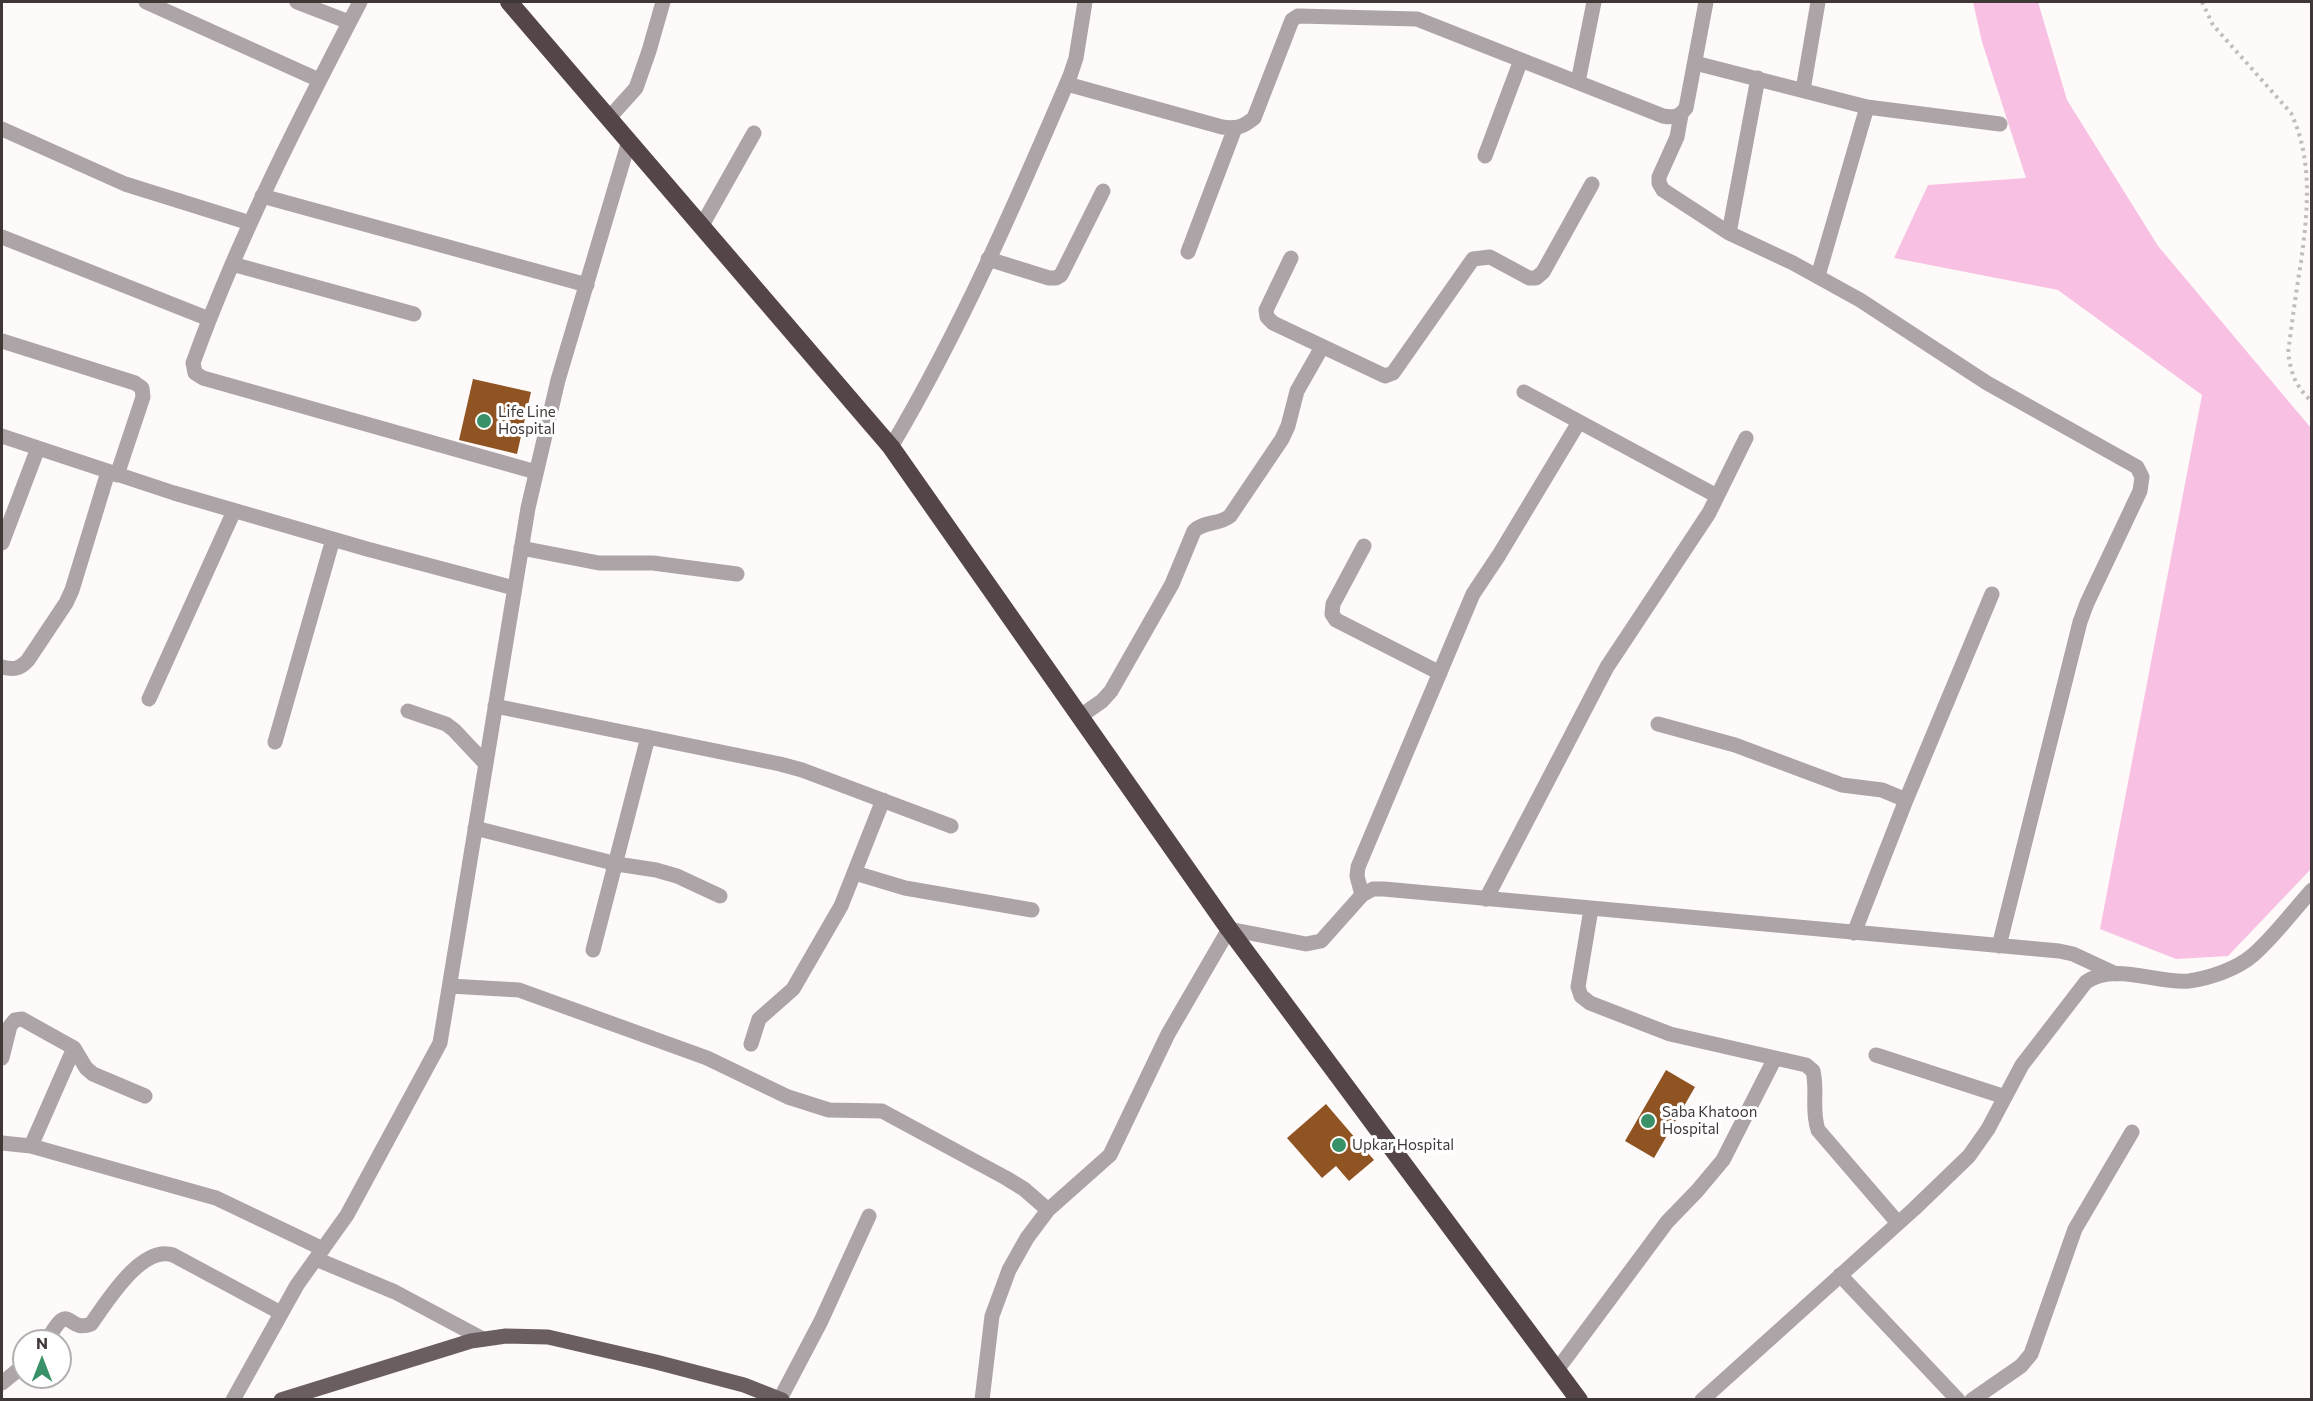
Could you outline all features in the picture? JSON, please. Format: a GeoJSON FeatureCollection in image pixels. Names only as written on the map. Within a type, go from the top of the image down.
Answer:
{"type":"FeatureCollection","features":[{"type":"Feature","properties":{"kind":"highway"},"geometry":{"type":"LineString","coordinates":[[508,2],[891,447],[1229,929],[1579,1400]]}},
{"type":"Feature","properties":{"kind":"main road"},"geometry":{"type":"LineString","coordinates":[[280,1400],[471,1341],[506,1336],[548,1337],[678,1367],[744,1385],[781,1399]]}},
{"type":"Feature","properties":{"kind":"street"},"geometry":{"type":"LineString","coordinates":[[146,2],[319,80]]}},
{"type":"Feature","properties":{"kind":"street"},"geometry":{"type":"LineString","coordinates":[[297,2],[349,22]]}},
{"type":"Feature","properties":{"kind":"street"},"geometry":{"type":"LineString","coordinates":[[360,2],[262,196],[209,319],[193,363],[195,372],[203,378],[536,472]]}},
{"type":"Feature","properties":{"kind":"street"},"geometry":{"type":"LineString","coordinates":[[609,118],[636,88],[663,2]]}},
{"type":"Feature","properties":{"kind":"street"},"geometry":{"type":"LineString","coordinates":[[891,447],[924,392],[1022,187],[1067,84],[1076,58],[1085,2]]}},
{"type":"Feature","properties":{"kind":"street"},"geometry":{"type":"LineString","coordinates":[[1578,82],[1594,2]]}},
{"type":"Feature","properties":{"kind":"street"},"geometry":{"type":"LineString","coordinates":[[1706,2],[1686,108],[1681,115],[1677,136],[1659,177],[1663,190],[1729,232],[1818,276],[1860,300],[1987,383],[2137,467],[2142,477],[2140,491],[2080,622],[1999,946]]}},
{"type":"Feature","properties":{"kind":"street"},"geometry":{"type":"LineString","coordinates":[[1803,90],[1818,2]]}},
{"type":"Feature","properties":{"kind":"street"},"geometry":{"type":"LineString","coordinates":[[1067,84],[1222,127],[1235,128],[1244,126],[1254,118],[1292,20],[1298,16],[1417,19],[1663,116],[1681,115]]}},
{"type":"Feature","properties":{"kind":"street"},"geometry":{"type":"LineString","coordinates":[[1485,156],[1521,60]]}},
{"type":"Feature","properties":{"kind":"street"},"geometry":{"type":"LineString","coordinates":[[1695,63],[1867,106],[2001,124]]}},
{"type":"Feature","properties":{"kind":"street"},"geometry":{"type":"LineString","coordinates":[[1729,232],[1758,78]]}},
{"type":"Feature","properties":{"kind":"street"},"geometry":{"type":"LineString","coordinates":[[1818,276],[1867,106]]}},
{"type":"Feature","properties":{"kind":"street"},"geometry":{"type":"LineString","coordinates":[[1188,252],[1235,128]]}},
{"type":"Feature","properties":{"kind":"street"},"geometry":{"type":"LineString","coordinates":[[2,129],[125,183],[250,223]]}},
{"type":"Feature","properties":{"kind":"street"},"geometry":{"type":"LineString","coordinates":[[701,227],[754,134]]}},
{"type":"Feature","properties":{"kind":"street"},"geometry":{"type":"LineString","coordinates":[[233,1400],[275,1310],[297,1285],[313,1247],[348,1215],[440,1043],[514,588],[536,472],[558,380],[629,141]]}},
{"type":"Feature","properties":{"kind":"street"},"geometry":{"type":"LineString","coordinates":[[1291,258],[1266,310],[1267,317],[1273,323],[1385,376],[1393,372],[1473,260],[1490,257],[1529,278],[1536,278],[1543,272],[1593,183]]}},
{"type":"Feature","properties":{"kind":"street"},"geometry":{"type":"LineString","coordinates":[[988,259],[1049,278],[1056,278],[1061,275],[1102,191]]}},
{"type":"Feature","properties":{"kind":"street"},"geometry":{"type":"LineString","coordinates":[[262,196],[587,285]]}},
{"type":"Feature","properties":{"kind":"street"},"geometry":{"type":"LineString","coordinates":[[2,237],[209,319]]}},
{"type":"Feature","properties":{"kind":"street"},"geometry":{"type":"LineString","coordinates":[[232,264],[414,314]]}},
{"type":"Feature","properties":{"kind":"street"},"geometry":{"type":"LineString","coordinates":[[2,342],[135,383],[141,387],[143,397],[66,603],[21,668],[2,667]]}},
{"type":"Feature","properties":{"kind":"street"},"geometry":{"type":"LineString","coordinates":[[1079,717],[1102,701],[1111,691],[1172,584],[1194,531],[1199,525],[1223,521],[1230,516],[1282,439],[1288,426],[1297,391],[1322,347]]}},
{"type":"Feature","properties":{"kind":"street"},"geometry":{"type":"LineString","coordinates":[[1524,392],[1717,496]]}},
{"type":"Feature","properties":{"kind":"street"},"geometry":{"type":"LineString","coordinates":[[1362,895],[1357,876],[1358,867],[1473,594],[1504,548],[1579,422]]}},
{"type":"Feature","properties":{"kind":"street"},"geometry":{"type":"LineString","coordinates":[[2,436],[234,511],[514,588]]}},
{"type":"Feature","properties":{"kind":"street"},"geometry":{"type":"LineString","coordinates":[[1486,899],[1607,668],[1709,513],[1746,438]]}},
{"type":"Feature","properties":{"kind":"street"},"geometry":{"type":"LineString","coordinates":[[2,543],[38,448]]}},
{"type":"Feature","properties":{"kind":"street"},"geometry":{"type":"LineString","coordinates":[[148,699],[234,511]]}},
{"type":"Feature","properties":{"kind":"street"},"geometry":{"type":"LineString","coordinates":[[275,742],[333,539]]}},
{"type":"Feature","properties":{"kind":"street"},"geometry":{"type":"LineString","coordinates":[[1364,546],[1333,604],[1332,614],[1336,620],[1440,673]]}},
{"type":"Feature","properties":{"kind":"street"},"geometry":{"type":"LineString","coordinates":[[521,548],[599,563],[652,563],[737,574]]}},
{"type":"Feature","properties":{"kind":"street"},"geometry":{"type":"LineString","coordinates":[[1854,933],[1906,800],[1992,594]]}},
{"type":"Feature","properties":{"kind":"street"},"geometry":{"type":"LineString","coordinates":[[495,706],[780,764],[951,826]]}},
{"type":"Feature","properties":{"kind":"street"},"geometry":{"type":"LineString","coordinates":[[408,711],[446,724],[485,763]]}},
{"type":"Feature","properties":{"kind":"street"},"geometry":{"type":"LineString","coordinates":[[1658,724],[1735,746],[1842,785],[1882,790],[1906,800]]}},
{"type":"Feature","properties":{"kind":"street"},"geometry":{"type":"LineString","coordinates":[[593,950],[648,737]]}},
{"type":"Feature","properties":{"kind":"street"},"geometry":{"type":"LineString","coordinates":[[751,1044],[759,1018],[793,989],[841,906],[883,800]]}},
{"type":"Feature","properties":{"kind":"street"},"geometry":{"type":"LineString","coordinates":[[475,828],[617,864],[678,876],[720,896]]}},
{"type":"Feature","properties":{"kind":"street"},"geometry":{"type":"LineString","coordinates":[[855,873],[905,888],[1032,910]]}},
{"type":"Feature","properties":{"kind":"street"},"geometry":{"type":"LineString","coordinates":[[982,1400],[992,1316],[1009,1270],[1027,1238],[1048,1210],[1110,1155],[1168,1034],[1229,929],[1306,944],[1321,941],[1362,895],[1373,889],[1384,889],[2073,954],[2116,974]]}},
{"type":"Feature","properties":{"kind":"street"},"geometry":{"type":"LineString","coordinates":[[1702,1400],[1969,1156],[1988,1129],[2022,1065],[2085,982],[2095,975],[2116,974],[2188,981],[2220,973],[2252,956],[2312,890]]}},
{"type":"Feature","properties":{"kind":"street"},"geometry":{"type":"LineString","coordinates":[[1591,909],[1578,987],[1581,996],[1590,1003],[1670,1034],[1806,1065],[1813,1071],[1815,1078],[1813,1116],[1818,1130],[1898,1223]]}},
{"type":"Feature","properties":{"kind":"street"},"geometry":{"type":"LineString","coordinates":[[450,986],[519,990],[707,1058],[788,1097],[829,1110],[882,1111],[1006,1178],[1024,1189],[1048,1210]]}},
{"type":"Feature","properties":{"kind":"street"},"geometry":{"type":"LineString","coordinates":[[2,1058],[10,1026],[15,1020],[22,1019],[74,1048],[86,1068],[93,1074],[145,1096]]}},
{"type":"Feature","properties":{"kind":"street"},"geometry":{"type":"LineString","coordinates":[[31,1146],[74,1048]]}},
{"type":"Feature","properties":{"kind":"street"},"geometry":{"type":"LineString","coordinates":[[1876,1055],[2005,1097]]}},
{"type":"Feature","properties":{"kind":"street"},"geometry":{"type":"LineString","coordinates":[[1557,1370],[1666,1222],[1697,1191],[1723,1160],[1775,1058]]}},
{"type":"Feature","properties":{"kind":"street"},"geometry":{"type":"LineString","coordinates":[[1972,1400],[2021,1366],[2031,1354],[2075,1229],[2132,1132]]}},
{"type":"Feature","properties":{"kind":"street"},"geometry":{"type":"LineString","coordinates":[[2,1143],[31,1146],[216,1198],[313,1247],[483,1339]]}},
{"type":"Feature","properties":{"kind":"street"},"geometry":{"type":"LineString","coordinates":[[781,1399],[821,1321],[869,1216]]}},
{"type":"Feature","properties":{"kind":"street"},"geometry":{"type":"LineString","coordinates":[[53,1329],[61,1319],[80,1325],[91,1324],[128,1274],[157,1254],[164,1252],[275,1310]]}},
{"type":"Feature","properties":{"kind":"street"},"geometry":{"type":"LineString","coordinates":[[1840,1275],[1958,1400]]}},
{"type":"Feature","properties":{"kind":"path"},"geometry":{"type":"LineString","coordinates":[[2202,2],[2213,25],[2291,113],[2300,129],[2308,170],[2310,197],[2288,353],[2292,375],[2298,387],[2312,402]]}},
{"type":"Feature","properties":{"kind":"shaded area"},"geometry":{"type":"Polygon","coordinates":[[[1973,2],[2038,2],[2067,100],[2158,246],[2311,428],[2311,869],[2228,956],[2176,959],[2100,929],[2202,395],[2058,290],[1894,258],[1928,185],[2026,178],[1982,42],[1973,2]]]}},
{"type":"Feature","properties":{"kind":"building"},"geometry":{"type":"Polygon","coordinates":[[[473,379],[531,392],[517,454],[459,440],[473,379]]]}},
{"type":"Feature","properties":{"kind":"building"},"geometry":{"type":"Polygon","coordinates":[[[1666,1070],[1695,1087],[1654,1158],[1625,1141],[1666,1070]]]}},
{"type":"Feature","properties":{"kind":"building"},"geometry":{"type":"Polygon","coordinates":[[[1326,1104],[1374,1160],[1349,1181],[1336,1166],[1322,1178],[1287,1138],[1326,1104]]]}},
{"type":"Feature","properties":{"kind":"place","name":"Life Line Hospital"},"geometry":{"type":"Point","coordinates":[484,421]}},
{"type":"Feature","properties":{"kind":"place","name":"Saba Khatoon Hospital"},"geometry":{"type":"Point","coordinates":[1648,1121]}},
{"type":"Feature","properties":{"kind":"place","name":"Upkar Hospital"},"geometry":{"type":"Point","coordinates":[1339,1145]}}]}
